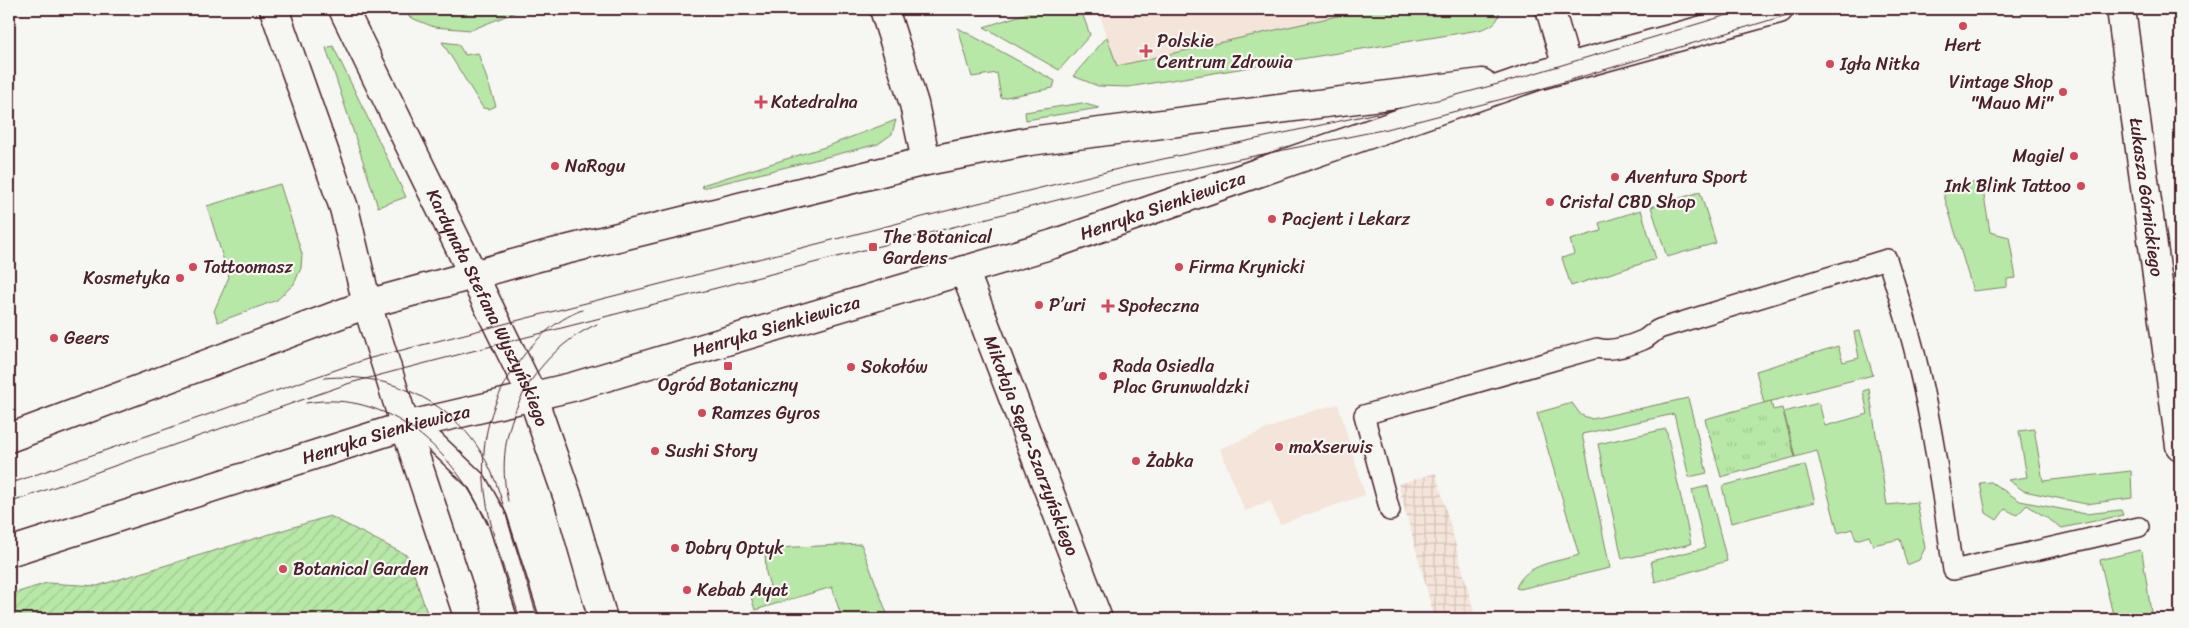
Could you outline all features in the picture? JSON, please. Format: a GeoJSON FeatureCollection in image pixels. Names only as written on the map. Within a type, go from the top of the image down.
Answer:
{"type":"FeatureCollection","features":[{"type":"Feature","properties":{"kind":"street"},"geometry":{"type":"LineString","coordinates":[[274,9],[346,214],[367,304],[469,619]]}},
{"type":"Feature","properties":{"kind":"street","name":"Kardynała Stefana Wyszyńskiego"},"geometry":{"type":"LineString","coordinates":[[343,9],[430,189],[475,274],[532,396],[569,501],[603,619]]}},
{"type":"Feature","properties":{"kind":"street"},"geometry":{"type":"LineString","coordinates":[[884,9],[912,97],[926,161]]}},
{"type":"Feature","properties":{"kind":"street"},"geometry":{"type":"LineString","coordinates":[[1550,9],[1567,67]]}},
{"type":"Feature","properties":{"kind":"street","name":"Henryka Sienkiewicza"},"geometry":{"type":"LineString","coordinates":[[9,552],[405,426],[615,374],[1053,244],[1536,76],[1779,9]]}},
{"type":"Feature","properties":{"kind":"street","name":"Łukasza Górnickiego"},"geometry":{"type":"LineString","coordinates":[[2121,9],[2180,446]]}},
{"type":"Feature","properties":{"kind":"street","name":"Henryka Sienkiewicza"},"geometry":{"type":"LineString","coordinates":[[9,438],[367,304],[553,253],[926,161],[1030,141],[1536,76]]}},
{"type":"Feature","properties":{"kind":"street","name":"Mikołaja Sępa-Szarzyńskiego"},"geometry":{"type":"LineString","coordinates":[[964,270],[1098,619]]}},
{"type":"Feature","properties":{"kind":"lane"},"geometry":{"type":"LineString","coordinates":[[1390,511],[1364,415],[1597,348],[1606,350],[1644,340],[1656,330],[1662,328],[1887,259],[1919,367],[1953,570],[2139,527]]}},
{"type":"Feature","properties":{"kind":"lane"},"geometry":{"type":"LineString","coordinates":[[405,426],[434,441],[477,482],[497,518],[529,619]]}},
{"type":"Feature","properties":{"kind":"shaded area","name":"Polskie Centrum Zdrowia"},"geometry":{"type":"Polygon","coordinates":[[[1098,9],[1368,9],[1116,66],[1098,9]]]}},
{"type":"Feature","properties":{"kind":"shaded area"},"geometry":{"type":"Polygon","coordinates":[[[1338,404],[1365,495],[1280,524],[1270,501],[1245,511],[1220,449],[1303,414],[1338,404]]]}},
{"type":"Feature","properties":{"kind":"shaded area"},"geometry":{"type":"Polygon","coordinates":[[[1436,473],[1476,619],[1435,619],[1398,484],[1436,473]]]}},
{"type":"Feature","properties":{"kind":"green space"},"geometry":{"type":"Polygon","coordinates":[[[405,9],[523,9],[471,30],[434,27],[409,17],[405,9]]]}},
{"type":"Feature","properties":{"kind":"green space"},"geometry":{"type":"Polygon","coordinates":[[[1040,9],[1066,9],[1074,12],[1081,10],[1090,35],[1059,70],[984,27],[1040,9]]]}},
{"type":"Feature","properties":{"kind":"green space"},"geometry":{"type":"Polygon","coordinates":[[[1368,9],[1500,9],[1498,18],[1494,23],[1479,30],[1128,87],[1098,86],[1073,76],[1107,37],[1117,66],[1368,9]]]}},
{"type":"Feature","properties":{"kind":"green space"},"geometry":{"type":"Polygon","coordinates":[[[1588,9],[1626,9],[1612,16],[1602,16],[1588,9]]]}},
{"type":"Feature","properties":{"kind":"green space"},"geometry":{"type":"Polygon","coordinates":[[[958,28],[1055,81],[1053,88],[1001,98],[997,73],[972,77],[958,28]]]}},
{"type":"Feature","properties":{"kind":"green space"},"geometry":{"type":"Polygon","coordinates":[[[442,42],[458,44],[465,55],[478,53],[496,106],[489,109],[483,108],[442,42]]]}},
{"type":"Feature","properties":{"kind":"green space"},"geometry":{"type":"Polygon","coordinates":[[[333,46],[406,197],[378,207],[326,48],[333,46]]]}},
{"type":"Feature","properties":{"kind":"green space"},"geometry":{"type":"Polygon","coordinates":[[[1082,103],[1099,108],[1026,120],[1025,112],[1082,103]]]}},
{"type":"Feature","properties":{"kind":"green space"},"geometry":{"type":"Polygon","coordinates":[[[896,120],[892,134],[878,144],[703,188],[702,185],[825,147],[896,120]]]}},
{"type":"Feature","properties":{"kind":"green space"},"geometry":{"type":"Polygon","coordinates":[[[1975,182],[1982,184],[1990,232],[2009,237],[2016,278],[2007,279],[2007,287],[1973,291],[1943,192],[1975,182]]]}},
{"type":"Feature","properties":{"kind":"green space"},"geometry":{"type":"Polygon","coordinates":[[[280,184],[302,254],[301,268],[294,284],[277,300],[218,322],[214,311],[229,277],[207,206],[280,184]]]}},
{"type":"Feature","properties":{"kind":"green space"},"geometry":{"type":"Polygon","coordinates":[[[1700,192],[1716,243],[1667,257],[1651,207],[1700,192]]]}},
{"type":"Feature","properties":{"kind":"green space"},"geometry":{"type":"Polygon","coordinates":[[[1641,210],[1656,259],[1571,286],[1562,258],[1574,254],[1570,240],[1601,231],[1599,223],[1641,210]]]}},
{"type":"Feature","properties":{"kind":"green space"},"geometry":{"type":"Polygon","coordinates":[[[1860,331],[1873,375],[1764,403],[1756,371],[1838,346],[1843,362],[1859,358],[1854,332],[1860,331]]]}},
{"type":"Feature","properties":{"kind":"green space"},"geometry":{"type":"Polygon","coordinates":[[[1869,389],[1887,505],[1917,502],[1925,548],[1919,560],[1907,565],[1900,539],[1873,545],[1869,536],[1856,540],[1852,529],[1838,533],[1817,451],[1795,457],[1784,412],[1819,403],[1825,426],[1868,414],[1863,391],[1869,389]]]}},
{"type":"Feature","properties":{"kind":"green space"},"geometry":{"type":"Polygon","coordinates":[[[1688,398],[1707,473],[1689,477],[1674,414],[1582,434],[1610,568],[1520,589],[1516,588],[1520,580],[1534,568],[1579,555],[1537,413],[1572,403],[1581,415],[1592,419],[1688,398]]]}},
{"type":"Feature","properties":{"kind":"green space"},"geometry":{"type":"Polygon","coordinates":[[[1771,401],[1773,410],[1782,408],[1795,457],[1721,477],[1705,419],[1771,401]]]}},
{"type":"Feature","properties":{"kind":"green space"},"geometry":{"type":"Polygon","coordinates":[[[1666,429],[1691,544],[1622,559],[1598,444],[1666,429]]]}},
{"type":"Feature","properties":{"kind":"green space"},"geometry":{"type":"Polygon","coordinates":[[[2034,429],[2043,481],[2131,471],[2132,498],[2086,504],[2024,491],[2008,480],[2027,477],[2019,431],[2034,429]]]}},
{"type":"Feature","properties":{"kind":"green space"},"geometry":{"type":"Polygon","coordinates":[[[1805,465],[1815,502],[1731,523],[1722,486],[1805,465]]]}},
{"type":"Feature","properties":{"kind":"green space"},"geometry":{"type":"Polygon","coordinates":[[[1991,482],[2020,501],[2086,514],[2121,510],[2123,515],[2062,528],[2027,505],[2017,515],[2005,509],[1997,520],[1986,513],[1980,483],[1991,482]]]}},
{"type":"Feature","properties":{"kind":"green space"},"geometry":{"type":"Polygon","coordinates":[[[1708,486],[1727,561],[1655,582],[1651,561],[1705,548],[1692,490],[1708,486]]]}},
{"type":"Feature","properties":{"kind":"green space","name":"Botanical Garden"},"geometry":{"type":"Polygon","coordinates":[[[330,516],[408,556],[429,619],[9,619],[9,595],[47,583],[97,586],[330,516]]]}},
{"type":"Feature","properties":{"kind":"green space"},"geometry":{"type":"Polygon","coordinates":[[[861,544],[889,619],[842,619],[832,587],[755,610],[750,593],[770,586],[766,573],[765,551],[776,548],[861,544]]]}},
{"type":"Feature","properties":{"kind":"green space"},"geometry":{"type":"Polygon","coordinates":[[[2140,550],[2142,552],[2152,619],[2114,619],[2100,560],[2140,550]]]}},
{"type":"Feature","properties":{"kind":"tram line"},"geometry":{"type":"LineString","coordinates":[[9,484],[367,359],[1126,167],[1442,99],[1509,81],[1747,9]]}},
{"type":"Feature","properties":{"kind":"tram line"},"geometry":{"type":"LineString","coordinates":[[9,503],[350,383],[1131,181],[1387,129],[1537,90],[1807,9]]}},
{"type":"Feature","properties":{"kind":"tram line"},"geometry":{"type":"LineString","coordinates":[[520,619],[499,554],[485,491],[484,460],[487,429],[498,398],[522,357],[553,326],[582,310]]}},
{"type":"Feature","properties":{"kind":"tram line"},"geometry":{"type":"LineString","coordinates":[[508,501],[504,474],[505,448],[511,422],[521,397],[535,374],[553,354],[574,337],[597,324]]}},
{"type":"Feature","properties":{"kind":"tram line"},"geometry":{"type":"LineString","coordinates":[[324,378],[350,377],[376,380],[400,387],[444,411],[463,428],[478,448],[491,471],[538,619]]}},
{"type":"Feature","properties":{"kind":"tram line"},"geometry":{"type":"LineString","coordinates":[[306,403],[336,401],[365,406],[392,416],[416,431],[438,451],[457,473],[474,498],[487,524]]}},
{"type":"Feature","properties":{"kind":"place","name":"Hert"},"geometry":{"type":"Point","coordinates":[1963,26]}},
{"type":"Feature","properties":{"kind":"place","name":"Polskie Centrum Zdrowia"},"geometry":{"type":"Point","coordinates":[1146,51]}},
{"type":"Feature","properties":{"kind":"place","name":"Igła Nitka"},"geometry":{"type":"Point","coordinates":[1830,64]}},
{"type":"Feature","properties":{"kind":"place","name":"Vintage Shop \"Mauo Mi\""},"geometry":{"type":"Point","coordinates":[2063,92]}},
{"type":"Feature","properties":{"kind":"place","name":"Katedralna"},"geometry":{"type":"Point","coordinates":[761,102]}},
{"type":"Feature","properties":{"kind":"place","name":"Magiel"},"geometry":{"type":"Point","coordinates":[2074,156]}},
{"type":"Feature","properties":{"kind":"place","name":"NaRogu"},"geometry":{"type":"Point","coordinates":[555,166]}},
{"type":"Feature","properties":{"kind":"place","name":"Aventura Sport"},"geometry":{"type":"Point","coordinates":[1615,177]}},
{"type":"Feature","properties":{"kind":"place","name":"Ink Blink Tattoo"},"geometry":{"type":"Point","coordinates":[2081,186]}},
{"type":"Feature","properties":{"kind":"place","name":"Cristal CBD Shop"},"geometry":{"type":"Point","coordinates":[1550,202]}},
{"type":"Feature","properties":{"kind":"place","name":"Pacjent i Lekarz"},"geometry":{"type":"Point","coordinates":[1272,219]}},
{"type":"Feature","properties":{"kind":"place","name":"The Botanical Gardens"},"geometry":{"type":"Point","coordinates":[873,247]}},
{"type":"Feature","properties":{"kind":"place","name":"Tattoomasz"},"geometry":{"type":"Point","coordinates":[193,267]}},
{"type":"Feature","properties":{"kind":"place","name":"Firma Krynicki"},"geometry":{"type":"Point","coordinates":[1179,267]}},
{"type":"Feature","properties":{"kind":"place","name":"Kosmetyka"},"geometry":{"type":"Point","coordinates":[180,278]}},
{"type":"Feature","properties":{"kind":"place","name":"P’uri"},"geometry":{"type":"Point","coordinates":[1039,305]}},
{"type":"Feature","properties":{"kind":"place","name":"Społeczna"},"geometry":{"type":"Point","coordinates":[1108,306]}},
{"type":"Feature","properties":{"kind":"place","name":"Geers"},"geometry":{"type":"Point","coordinates":[54,338]}},
{"type":"Feature","properties":{"kind":"place","name":"Ogród Botaniczny"},"geometry":{"type":"Point","coordinates":[728,366]}},
{"type":"Feature","properties":{"kind":"place","name":"Sokołów"},"geometry":{"type":"Point","coordinates":[851,367]}},
{"type":"Feature","properties":{"kind":"place","name":"Rada Osiedla Plac Grunwaldzki"},"geometry":{"type":"Point","coordinates":[1103,376]}},
{"type":"Feature","properties":{"kind":"place","name":"Ramzes Gyros"},"geometry":{"type":"Point","coordinates":[702,413]}},
{"type":"Feature","properties":{"kind":"place","name":"maXserwis"},"geometry":{"type":"Point","coordinates":[1279,447]}},
{"type":"Feature","properties":{"kind":"place","name":"Sushi Story"},"geometry":{"type":"Point","coordinates":[655,451]}},
{"type":"Feature","properties":{"kind":"place","name":"Żabka"},"geometry":{"type":"Point","coordinates":[1136,461]}},
{"type":"Feature","properties":{"kind":"place","name":"Dobry Optyk"},"geometry":{"type":"Point","coordinates":[675,548]}},
{"type":"Feature","properties":{"kind":"place","name":"Botanical Garden"},"geometry":{"type":"Point","coordinates":[283,569]}},
{"type":"Feature","properties":{"kind":"place","name":"Kebab Ayat"},"geometry":{"type":"Point","coordinates":[687,590]}}]}
